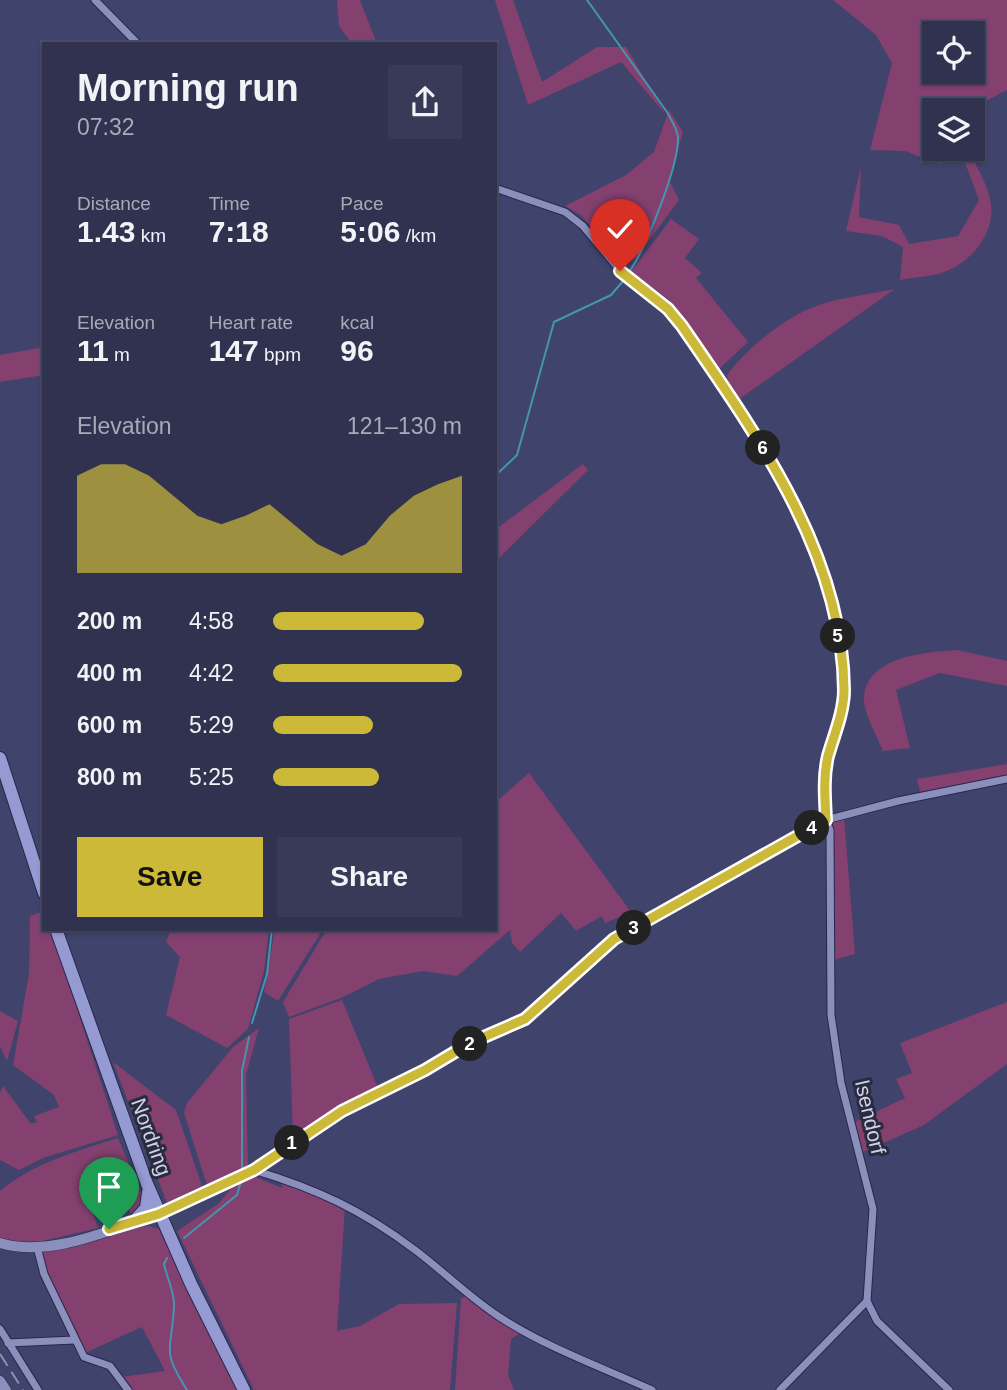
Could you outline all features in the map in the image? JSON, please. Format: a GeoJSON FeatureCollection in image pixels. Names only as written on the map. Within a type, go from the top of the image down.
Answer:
{"type":"FeatureCollection","features":[{"type":"Feature","properties":{"kind":"main road"},"geometry":{"type":"LineString","coordinates":[[0,758],[42,886]]}},
{"type":"Feature","properties":{"kind":"main road","name":"Nordring"},"geometry":{"type":"LineString","coordinates":[[57,931],[159,1214],[244,1390]]}},
{"type":"Feature","properties":{"kind":"main road"},"geometry":{"type":"LineString","coordinates":[[132,1222],[146,1208],[147,1184]]}},
{"type":"Feature","properties":{"kind":"street"},"geometry":{"type":"LineString","coordinates":[[95,0],[136,42]]}},
{"type":"Feature","properties":{"kind":"street","name":"Isendorf"},"geometry":{"type":"LineString","coordinates":[[497,189],[572,217],[626,276],[668,309],[765,451],[808,533],[835,620],[843,673],[844,692],[825,774],[826,820],[830,830],[831,1015],[841,1083],[873,1209],[867,1301]]}},
{"type":"Feature","properties":{"kind":"street"},"geometry":{"type":"LineString","coordinates":[[0,1244],[37,1247],[132,1222],[159,1214],[251,1172],[342,1111],[425,1070],[470,1043],[525,1019],[614,939],[826,820],[898,801],[1007,779]]}},
{"type":"Feature","properties":{"kind":"street"},"geometry":{"type":"LineString","coordinates":[[251,1172],[312,1188],[354,1209],[414,1250],[497,1316],[529,1335],[652,1390]]}},
{"type":"Feature","properties":{"kind":"street"},"geometry":{"type":"LineString","coordinates":[[37,1247],[44,1274],[84,1357],[110,1366],[128,1390]]}},
{"type":"Feature","properties":{"kind":"street"},"geometry":{"type":"LineString","coordinates":[[780,1390],[867,1301],[877,1321],[949,1390]]}},
{"type":"Feature","properties":{"kind":"street"},"geometry":{"type":"LineString","coordinates":[[0,1329],[38,1390]]}},
{"type":"Feature","properties":{"kind":"street"},"geometry":{"type":"LineString","coordinates":[[8,1343],[74,1340]]}},
{"type":"Feature","properties":{"kind":"street"},"geometry":{"type":"LineString","coordinates":[[0,1381],[6,1390]]}},
{"type":"Feature","properties":{"kind":"shaded area"},"geometry":{"type":"Polygon","coordinates":[[[337,0],[360,0],[376,42],[351,42],[339,26],[337,0]]]}},
{"type":"Feature","properties":{"kind":"shaded area"},"geometry":{"type":"Polygon","coordinates":[[[495,0],[513,0],[542,82],[597,47],[626,47],[666,115],[621,62],[528,105],[495,0]]]}},
{"type":"Feature","properties":{"kind":"shaded area"},"geometry":{"type":"Polygon","coordinates":[[[833,0],[1007,0],[1007,90],[985,101],[985,98],[922,98],[922,158],[905,151],[870,150],[892,63],[876,35],[833,0]]]}},
{"type":"Feature","properties":{"kind":"shaded area"},"geometry":{"type":"Polygon","coordinates":[[[669,110],[683,132],[669,180],[679,200],[636,258],[624,266],[581,215],[565,206],[626,175],[654,152],[669,110]]]}},
{"type":"Feature","properties":{"kind":"shaded area"},"geometry":{"type":"Polygon","coordinates":[[[931,161],[958,161],[939,164],[931,161]]]}},
{"type":"Feature","properties":{"kind":"shaded area"},"geometry":{"type":"Polygon","coordinates":[[[964,161],[974,161],[985,183],[991,205],[989,226],[979,246],[963,262],[939,274],[900,280],[903,247],[882,236],[846,231],[861,167],[859,217],[899,225],[909,244],[958,236],[979,200],[964,161]]]}},
{"type":"Feature","properties":{"kind":"shaded area"},"geometry":{"type":"Polygon","coordinates":[[[671,219],[699,239],[685,258],[702,273],[696,278],[748,342],[719,369],[668,299],[631,272],[671,219]]]}},
{"type":"Feature","properties":{"kind":"shaded area"},"geometry":{"type":"Polygon","coordinates":[[[895,289],[738,400],[732,391],[727,375],[756,344],[781,325],[806,310],[828,302],[895,289]]]}},
{"type":"Feature","properties":{"kind":"shaded area"},"geometry":{"type":"Polygon","coordinates":[[[42,347],[42,375],[0,382],[0,355],[42,347]]]}},
{"type":"Feature","properties":{"kind":"shaded area"},"geometry":{"type":"Polygon","coordinates":[[[583,464],[588,470],[497,560],[497,528],[583,464]]]}},
{"type":"Feature","properties":{"kind":"shaded area"},"geometry":{"type":"Polygon","coordinates":[[[957,650],[1007,661],[1007,686],[940,673],[896,690],[910,748],[883,751],[868,718],[864,699],[867,685],[875,673],[900,659],[930,652],[957,650]]]}},
{"type":"Feature","properties":{"kind":"shaded area"},"geometry":{"type":"Polygon","coordinates":[[[1007,764],[1007,775],[920,792],[917,779],[1007,764]]]}},
{"type":"Feature","properties":{"kind":"shaded area"},"geometry":{"type":"Polygon","coordinates":[[[529,773],[631,912],[605,923],[602,916],[576,931],[561,913],[520,952],[512,943],[510,930],[457,976],[423,971],[379,979],[341,998],[289,1017],[283,1002],[326,931],[497,931],[497,801],[529,773]]]}},
{"type":"Feature","properties":{"kind":"shaded area"},"geometry":{"type":"Polygon","coordinates":[[[844,818],[855,954],[833,960],[833,821],[844,818]]]}},
{"type":"Feature","properties":{"kind":"shaded area"},"geometry":{"type":"Polygon","coordinates":[[[42,912],[42,931],[52,931],[118,1135],[43,1158],[19,1170],[0,1160],[0,1093],[3,1086],[31,1124],[37,1122],[34,1116],[59,1107],[54,1095],[13,1065],[29,974],[30,916],[42,912]]]}},
{"type":"Feature","properties":{"kind":"shaded area"},"geometry":{"type":"Polygon","coordinates":[[[170,931],[269,931],[264,971],[248,1029],[227,1048],[166,1015],[180,957],[166,942],[170,931]]]}},
{"type":"Feature","properties":{"kind":"shaded area"},"geometry":{"type":"Polygon","coordinates":[[[275,931],[322,931],[278,1001],[264,992],[275,931]]]}},
{"type":"Feature","properties":{"kind":"shaded area"},"geometry":{"type":"Polygon","coordinates":[[[342,1000],[378,1088],[336,1109],[293,1137],[289,1019],[342,1000]]]}},
{"type":"Feature","properties":{"kind":"shaded area"},"geometry":{"type":"Polygon","coordinates":[[[1007,1002],[1007,1064],[924,1125],[863,1152],[855,1122],[905,1098],[896,1079],[912,1073],[900,1043],[1007,1002]]]}},
{"type":"Feature","properties":{"kind":"shaded area"},"geometry":{"type":"Polygon","coordinates":[[[0,1011],[18,1021],[7,1061],[0,1046],[0,1011]]]}},
{"type":"Feature","properties":{"kind":"shaded area"},"geometry":{"type":"Polygon","coordinates":[[[259,1028],[246,1075],[248,1167],[207,1185],[184,1113],[187,1103],[233,1047],[259,1028]]]}},
{"type":"Feature","properties":{"kind":"shaded area"},"geometry":{"type":"Polygon","coordinates":[[[113,1062],[176,1110],[202,1186],[167,1203],[113,1062]]]}},
{"type":"Feature","properties":{"kind":"shaded area"},"geometry":{"type":"Polygon","coordinates":[[[118,1138],[142,1195],[140,1209],[131,1214],[116,1169],[82,1180],[98,1228],[34,1243],[0,1240],[0,1191],[41,1165],[118,1138]]]}},
{"type":"Feature","properties":{"kind":"shaded area"},"geometry":{"type":"Polygon","coordinates":[[[253,1176],[282,1188],[283,1183],[309,1190],[345,1206],[337,1331],[360,1326],[399,1304],[457,1303],[450,1390],[254,1390],[177,1231],[218,1204],[234,1185],[253,1176]]]}},
{"type":"Feature","properties":{"kind":"shaded area"},"geometry":{"type":"Polygon","coordinates":[[[148,1226],[159,1229],[199,1314],[240,1390],[131,1390],[121,1377],[165,1371],[142,1327],[85,1353],[46,1273],[40,1249],[148,1226]]]}},
{"type":"Feature","properties":{"kind":"shaded area"},"geometry":{"type":"Polygon","coordinates":[[[465,1296],[520,1333],[511,1339],[508,1375],[514,1390],[455,1390],[461,1299],[465,1296]]]}},
{"type":"Feature","properties":{"kind":"waterway"},"geometry":{"type":"LineString","coordinates":[[587,0],[667,112],[678,137],[673,167],[660,208],[627,275]]}},
{"type":"Feature","properties":{"kind":"waterway"},"geometry":{"type":"LineString","coordinates":[[497,474],[517,455],[554,322],[611,295],[624,280]]}},
{"type":"Feature","properties":{"kind":"waterway"},"geometry":{"type":"LineString","coordinates":[[252,1023],[267,974],[272,931]]}},
{"type":"Feature","properties":{"kind":"waterway"},"geometry":{"type":"LineString","coordinates":[[242,1172],[242,1071],[249,1037]]}},
{"type":"Feature","properties":{"kind":"waterway"},"geometry":{"type":"LineString","coordinates":[[184,1238],[237,1195],[242,1178]]}},
{"type":"Feature","properties":{"kind":"waterway"},"geometry":{"type":"LineString","coordinates":[[167,1258],[164,1264],[174,1301],[170,1357],[187,1390]]}},
{"type":"Feature","properties":{"kind":"railway"},"geometry":{"type":"LineString","coordinates":[[0,1354],[23,1390]]}},
{"type":"Feature","properties":{"kind":"route"},"geometry":{"type":"LineString","coordinates":[[109,1229],[159,1214],[254,1170],[342,1111],[425,1070],[470,1043],[525,1019],[591,956],[614,939],[826,820],[825,774],[844,692],[835,620],[825,580],[808,533],[765,451],[682,326],[650,293],[620,271]]}}]}
